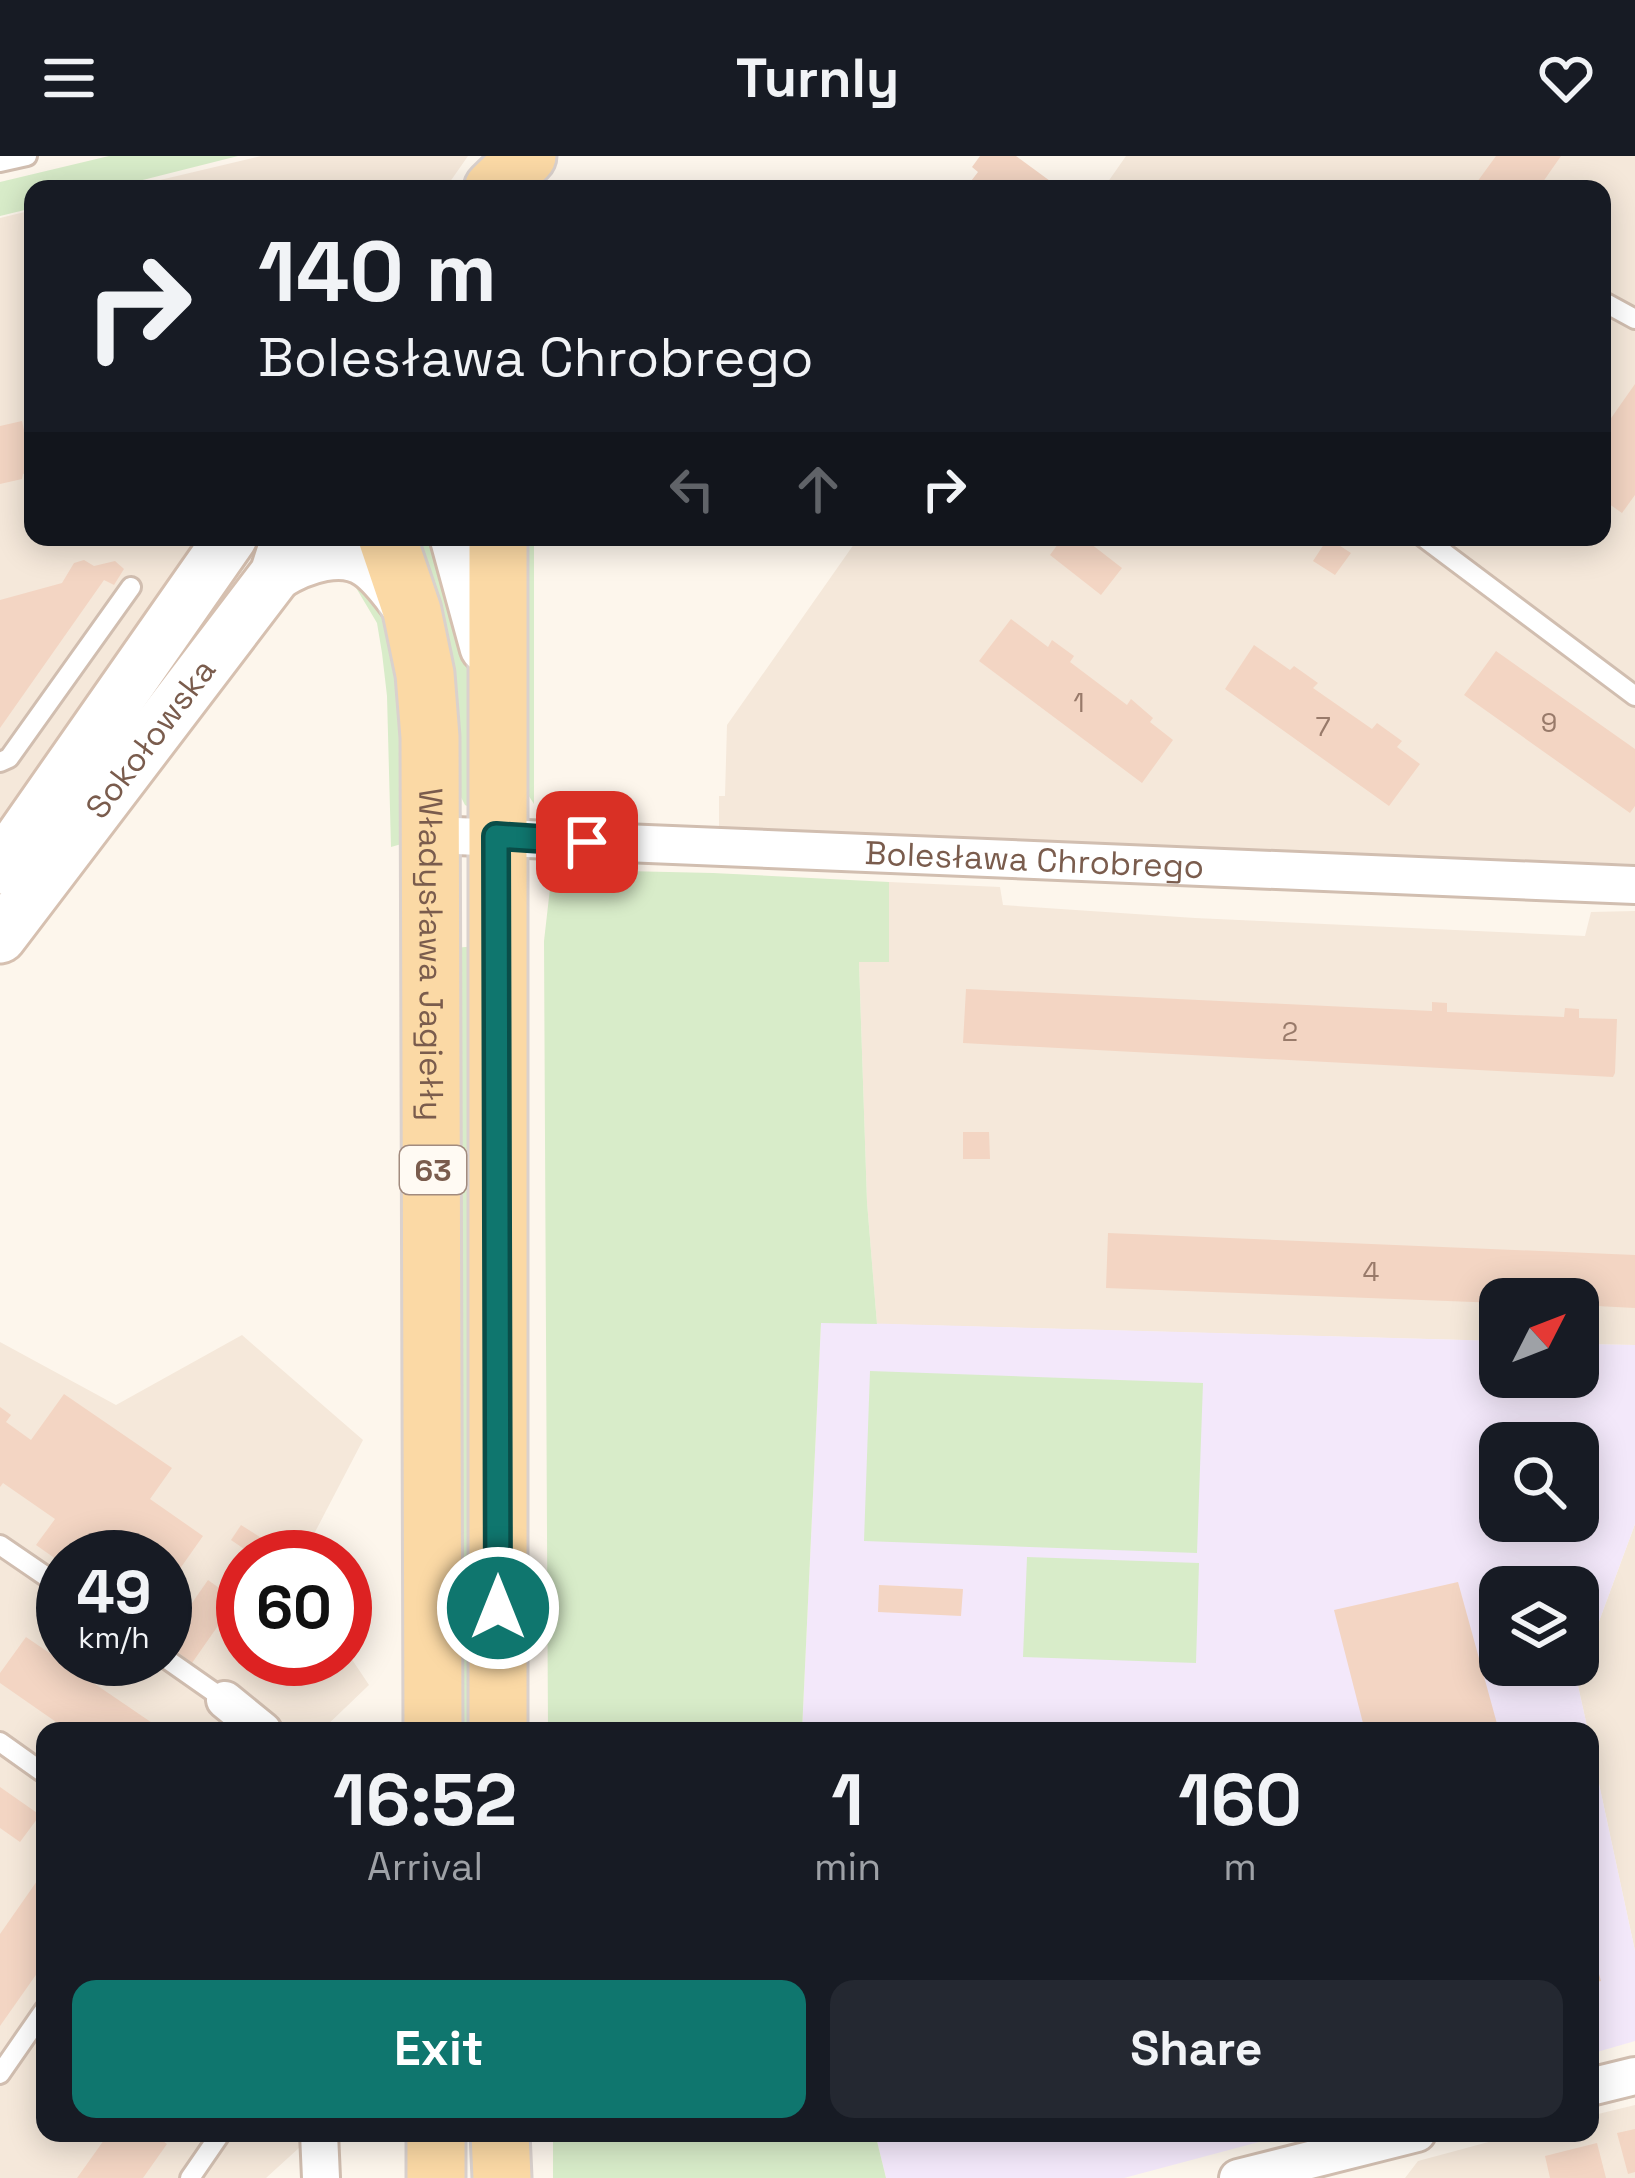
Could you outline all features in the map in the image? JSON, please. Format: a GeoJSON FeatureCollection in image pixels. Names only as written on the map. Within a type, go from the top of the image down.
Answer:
{"type":"FeatureCollection","features":[{"type":"Feature","properties":{"kind":"main road"},"geometry":{"type":"LineString","coordinates":[[502,180],[526,156]]}},
{"type":"Feature","properties":{"kind":"main road","name":"Władysława Jagiełły"},"geometry":{"type":"LineString","coordinates":[[390,546],[412,611],[425,674],[430,737],[433,1722]]}},
{"type":"Feature","properties":{"kind":"main road","name":"Władysława Jagiełły"},"geometry":{"type":"LineString","coordinates":[[498,546],[498,1722]]}},
{"type":"Feature","properties":{"kind":"main road"},"geometry":{"type":"LineString","coordinates":[[436,2142],[436,2178]]}},
{"type":"Feature","properties":{"kind":"main road"},"geometry":{"type":"LineString","coordinates":[[500,2142],[502,2178]]}},
{"type":"Feature","properties":{"kind":"street","name":"Sokołowska"},"geometry":{"type":"LineString","coordinates":[[9,836],[224,546]]}},
{"type":"Feature","properties":{"kind":"street"},"geometry":{"type":"LineString","coordinates":[[458,546],[497,694]]}},
{"type":"Feature","properties":{"kind":"street","name":"Sokołowska"},"geometry":{"type":"LineString","coordinates":[[0,937],[285,556]]}},
{"type":"Feature","properties":{"kind":"street","name":"Władysława Jagiełły"},"geometry":{"type":"LineString","coordinates":[[285,556],[297,561],[319,556],[365,559],[412,611]]}},
{"type":"Feature","properties":{"kind":"street","name":"Bolesława Chrobrego"},"geometry":{"type":"LineString","coordinates":[[432,835],[1635,885]]}},
{"type":"Feature","properties":{"kind":"street"},"geometry":{"type":"LineString","coordinates":[[225,1700],[252,1722]]}},
{"type":"Feature","properties":{"kind":"street"},"geometry":{"type":"LineString","coordinates":[[1599,2085],[1635,2076]]}},
{"type":"Feature","properties":{"kind":"street"},"geometry":{"type":"LineString","coordinates":[[319,2142],[321,2178]]}},
{"type":"Feature","properties":{"kind":"street"},"geometry":{"type":"LineString","coordinates":[[1238,2178],[1350,2158],[1394,2142]]}},
{"type":"Feature","properties":{"kind":"lane"},"geometry":{"type":"LineString","coordinates":[[0,162],[27,156]]}},
{"type":"Feature","properties":{"kind":"lane"},"geometry":{"type":"LineString","coordinates":[[1435,546],[1635,696]]}},
{"type":"Feature","properties":{"kind":"lane"},"geometry":{"type":"LineString","coordinates":[[0,762],[9,758],[131,587]]}},
{"type":"Feature","properties":{"kind":"lane"},"geometry":{"type":"LineString","coordinates":[[0,1545],[36,1570]]}},
{"type":"Feature","properties":{"kind":"lane"},"geometry":{"type":"LineString","coordinates":[[192,1677],[225,1700]]}},
{"type":"Feature","properties":{"kind":"lane"},"geometry":{"type":"LineString","coordinates":[[0,1742],[36,1768]]}},
{"type":"Feature","properties":{"kind":"lane"},"geometry":{"type":"LineString","coordinates":[[0,2074],[36,2022]]}},
{"type":"Feature","properties":{"kind":"lane"},"geometry":{"type":"LineString","coordinates":[[190,2178],[215,2142]]}},
{"type":"Feature","properties":{"kind":"shaded area"},"geometry":{"type":"Polygon","coordinates":[[[261,156],[468,156],[451,180],[160,180],[261,156]]]}},
{"type":"Feature","properties":{"kind":"shaded area"},"geometry":{"type":"Polygon","coordinates":[[[1126,156],[1635,156],[1635,864],[719,830],[727,725],[853,546],[1611,546],[1611,180],[1109,180],[1126,156]]]}},
{"type":"Feature","properties":{"kind":"shaded area"},"geometry":{"type":"Polygon","coordinates":[[[24,212],[24,546],[194,546],[0,824],[0,218],[24,212]]]}},
{"type":"Feature","properties":{"kind":"shaded area"},"geometry":{"type":"Polygon","coordinates":[[[889,882],[1000,887],[1003,905],[1585,936],[1591,912],[1635,911],[1635,1345],[1599,1344],[1599,1278],[1479,1278],[1479,1340],[877,1324],[867,1202],[859,962],[889,961],[889,882]]]}},
{"type":"Feature","properties":{"kind":"shaded area"},"geometry":{"type":"Polygon","coordinates":[[[821,1322],[1479,1340],[1479,1398],[1599,1398],[1599,1344],[1635,1345],[1635,1524],[1599,1621],[1599,1566],[1479,1566],[1479,1686],[1578,1686],[1586,1722],[802,1722],[821,1322]]]}},
{"type":"Feature","properties":{"kind":"shaded area"},"geometry":{"type":"Polygon","coordinates":[[[242,1335],[363,1440],[316,1530],[216,1530],[216,1686],[368,1686],[330,1722],[36,1722],[36,2142],[300,2142],[300,2147],[266,2178],[0,2178],[0,1342],[116,1405],[242,1335]]]}},
{"type":"Feature","properties":{"kind":"shaded area"},"geometry":{"type":"Polygon","coordinates":[[[1635,1524],[1635,1951],[1599,1784],[1599,1722],[1586,1722],[1578,1686],[1599,1686],[1599,1621],[1635,1524]]]}},
{"type":"Feature","properties":{"kind":"shaded area"},"geometry":{"type":"Polygon","coordinates":[[[1599,1784],[1635,1951],[1635,2041],[1599,2051],[1599,1784]]]}},
{"type":"Feature","properties":{"kind":"shaded area"},"geometry":{"type":"Polygon","coordinates":[[[1635,2105],[1635,2178],[1405,2178],[1418,2161],[1489,2142],[1599,2142],[1599,2114],[1635,2105]]]}},
{"type":"Feature","properties":{"kind":"shaded area"},"geometry":{"type":"Polygon","coordinates":[[[877,2142],[1259,2142],[1124,2178],[886,2178],[877,2142]]]}},
{"type":"Feature","properties":{"kind":"green space"},"geometry":{"type":"Polygon","coordinates":[[[109,156],[238,156],[143,180],[24,180],[24,210],[0,216],[0,182],[109,156]]]}},
{"type":"Feature","properties":{"kind":"green space"},"geometry":{"type":"Polygon","coordinates":[[[416,546],[439,546],[469,673],[473,809],[458,791],[416,546]]]}},
{"type":"Feature","properties":{"kind":"green space"},"geometry":{"type":"Polygon","coordinates":[[[517,546],[534,546],[534,804],[521,784],[517,546]]]}},
{"type":"Feature","properties":{"kind":"green space"},"geometry":{"type":"Polygon","coordinates":[[[352,581],[393,617],[412,841],[391,847],[382,653],[377,623],[352,581]]]}},
{"type":"Feature","properties":{"kind":"green space"},"geometry":{"type":"Polygon","coordinates":[[[552,871],[889,882],[889,962],[859,962],[867,1202],[877,1324],[821,1323],[802,1722],[548,1722],[544,941],[552,871]]]}},
{"type":"Feature","properties":{"kind":"green space"},"geometry":{"type":"Polygon","coordinates":[[[477,946],[478,1722],[453,1722],[454,948],[477,946]]]}},
{"type":"Feature","properties":{"kind":"green space"},"geometry":{"type":"Polygon","coordinates":[[[870,1371],[1203,1383],[1197,1553],[864,1541],[870,1371]]]}},
{"type":"Feature","properties":{"kind":"green space"},"geometry":{"type":"Polygon","coordinates":[[[1027,1557],[1199,1563],[1196,1663],[1023,1657],[1027,1557]]]}},
{"type":"Feature","properties":{"kind":"green space"},"geometry":{"type":"Polygon","coordinates":[[[553,2142],[877,2142],[886,2178],[553,2178],[553,2142]]]}},
{"type":"Feature","properties":{"kind":"building"},"geometry":{"type":"Polygon","coordinates":[[[980,156],[1016,156],[1049,180],[972,180],[978,172],[972,167],[980,156]]]}},
{"type":"Feature","properties":{"kind":"building"},"geometry":{"type":"Polygon","coordinates":[[[1496,156],[1561,156],[1544,180],[1479,180],[1496,156]]]}},
{"type":"Feature","properties":{"kind":"building"},"geometry":{"type":"Polygon","coordinates":[[[1635,384],[1635,495],[1622,513],[1611,505],[1611,418],[1635,384]]]}},
{"type":"Feature","properties":{"kind":"building"},"geometry":{"type":"Polygon","coordinates":[[[22,421],[24,474],[22,479],[0,484],[0,426],[22,421]]]}},
{"type":"Feature","properties":{"kind":"building"},"geometry":{"type":"Polygon","coordinates":[[[1056,546],[1094,546],[1122,568],[1101,595],[1050,555],[1056,546]]]}},
{"type":"Feature","properties":{"kind":"building"},"geometry":{"type":"Polygon","coordinates":[[[1323,546],[1340,546],[1351,553],[1335,575],[1313,561],[1323,546]]]}},
{"type":"Feature","properties":{"kind":"building"},"geometry":{"type":"Polygon","coordinates":[[[84,560],[94,566],[115,561],[124,569],[114,585],[104,580],[0,728],[0,600],[62,583],[74,563],[84,560]]]}},
{"type":"Feature","properties":{"kind":"building"},"geometry":{"type":"Polygon","coordinates":[[[1011,619],[1048,647],[1052,640],[1074,656],[1070,662],[1127,705],[1131,699],[1173,740],[1142,783],[979,661],[1011,619]]]}},
{"type":"Feature","properties":{"kind":"building"},"geometry":{"type":"Polygon","coordinates":[[[1254,645],[1318,683],[1313,688],[1372,729],[1377,723],[1402,741],[1397,747],[1420,764],[1389,806],[1225,689],[1254,645]]]}},
{"type":"Feature","properties":{"kind":"building"},"geometry":{"type":"Polygon","coordinates":[[[1496,651],[1635,749],[1635,806],[1630,813],[1464,695],[1496,651]]]}},
{"type":"Feature","properties":{"kind":"building"},"geometry":{"type":"Polygon","coordinates":[[[966,989],[1432,1011],[1432,1002],[1447,1003],[1447,1012],[1564,1017],[1565,1008],[1579,1009],[1579,1018],[1617,1019],[1615,1073],[1613,1077],[963,1043],[966,989]]]}},
{"type":"Feature","properties":{"kind":"building"},"geometry":{"type":"Polygon","coordinates":[[[963,1132],[989,1132],[990,1159],[963,1159],[963,1132]]]}},
{"type":"Feature","properties":{"kind":"building"},"geometry":{"type":"Polygon","coordinates":[[[1108,1233],[1635,1255],[1635,1308],[1599,1306],[1599,1278],[1479,1278],[1479,1302],[1106,1288],[1108,1233]]]}},
{"type":"Feature","properties":{"kind":"building"},"geometry":{"type":"Polygon","coordinates":[[[64,1394],[172,1468],[150,1499],[203,1536],[192,1552],[192,1530],[47,1530],[55,1519],[3,1483],[0,1487],[0,1407],[11,1415],[6,1422],[31,1440],[64,1394]]]}},
{"type":"Feature","properties":{"kind":"building"},"geometry":{"type":"Polygon","coordinates":[[[208,1580],[216,1586],[216,1629],[192,1663],[192,1603],[208,1580]]]}},
{"type":"Feature","properties":{"kind":"building"},"geometry":{"type":"Polygon","coordinates":[[[1458,1582],[1479,1658],[1479,1686],[1487,1686],[1497,1722],[1363,1722],[1334,1610],[1458,1582]]]}},
{"type":"Feature","properties":{"kind":"building"},"geometry":{"type":"Polygon","coordinates":[[[879,1585],[963,1589],[961,1616],[878,1612],[879,1585]]]}},
{"type":"Feature","properties":{"kind":"building"},"geometry":{"type":"Polygon","coordinates":[[[26,1637],[36,1644],[36,1686],[98,1686],[151,1722],[56,1722],[0,1683],[0,1673],[26,1637]]]}},
{"type":"Feature","properties":{"kind":"building"},"geometry":{"type":"Polygon","coordinates":[[[0,1787],[36,1812],[36,1820],[20,1842],[0,1828],[0,1787]]]}},
{"type":"Feature","properties":{"kind":"building"},"geometry":{"type":"Polygon","coordinates":[[[36,1882],[36,1975],[0,2026],[0,1934],[36,1882]]]}},
{"type":"Feature","properties":{"kind":"building"},"geometry":{"type":"Polygon","coordinates":[[[1635,2129],[1635,2172],[1628,2174],[1617,2133],[1635,2129]]]}},
{"type":"Feature","properties":{"kind":"building"},"geometry":{"type":"Polygon","coordinates":[[[103,2142],[167,2144],[143,2178],[77,2178],[103,2142]]]}},
{"type":"Feature","properties":{"kind":"building"},"geometry":{"type":"Polygon","coordinates":[[[1597,2143],[1606,2178],[1550,2178],[1545,2156],[1597,2143]]]}},
{"type":"Feature","properties":{"kind":"route"},"geometry":{"type":"LineString","coordinates":[[498,1608],[496,836],[587,842]]}}]}
